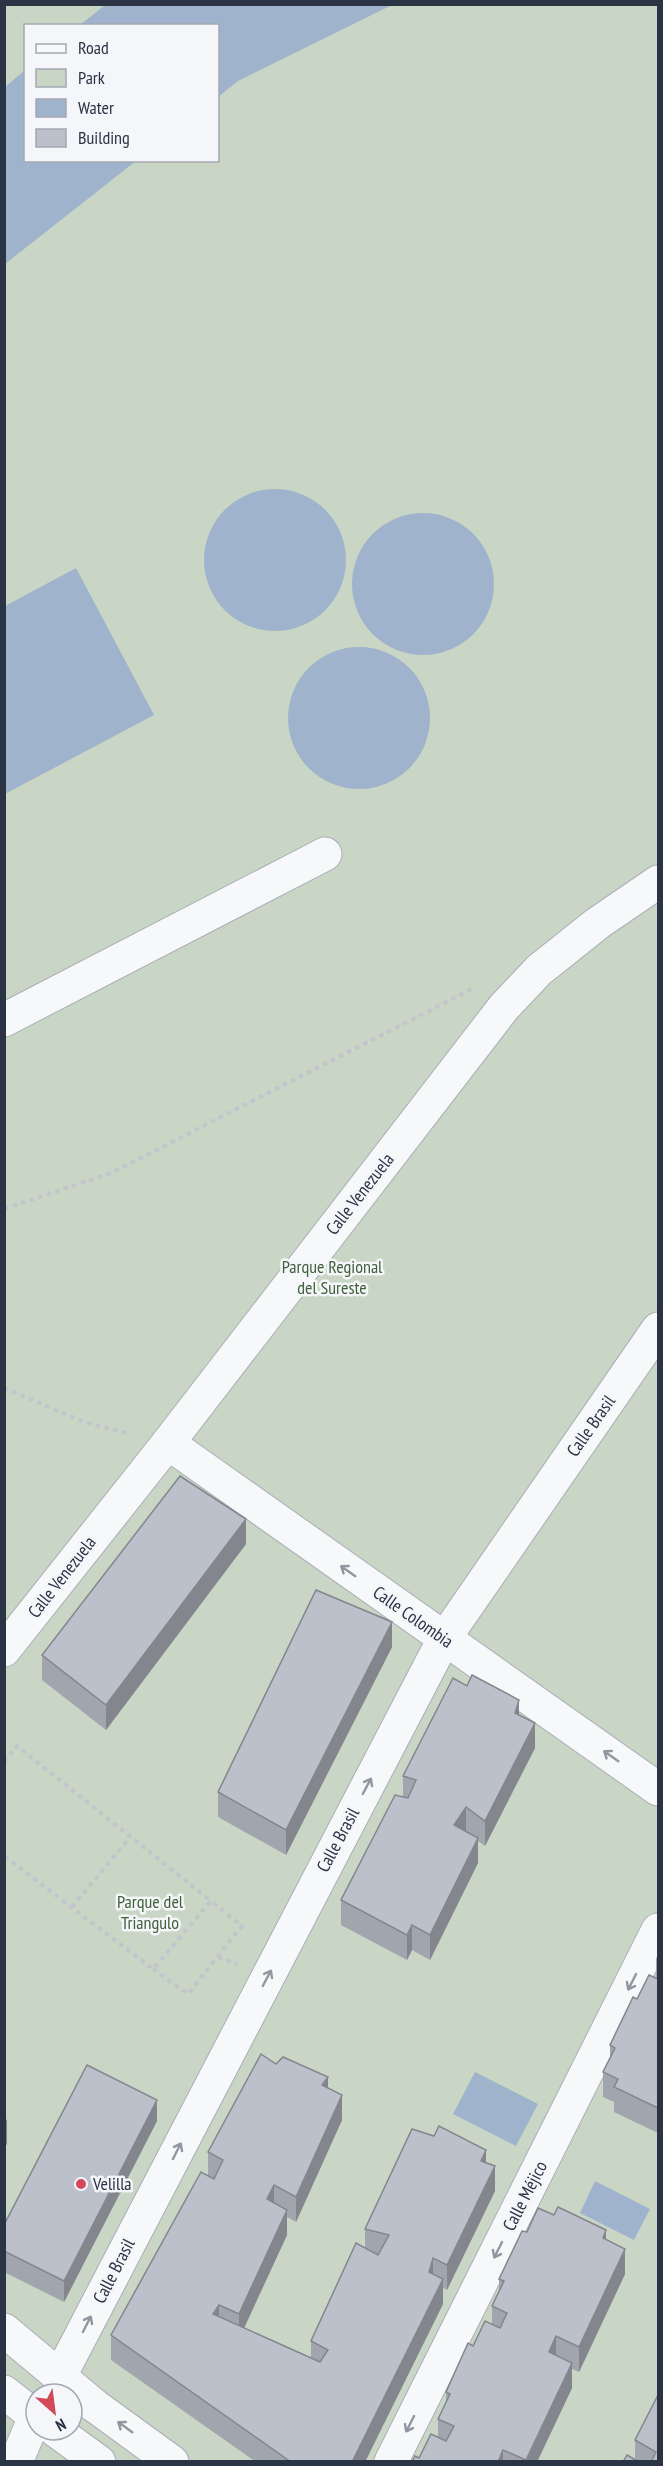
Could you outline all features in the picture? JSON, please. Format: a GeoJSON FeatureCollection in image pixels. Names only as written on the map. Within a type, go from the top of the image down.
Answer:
{"type":"FeatureCollection","features":[{"type":"Feature","properties":{"kind":"street"},"geometry":{"type":"LineString","coordinates":[[4,1020],[325,854]]}},
{"type":"Feature","properties":{"kind":"street","name":"Calle Venezuela"},"geometry":{"type":"LineString","coordinates":[[4,1650],[168,1443],[504,1007],[539,970],[589,929],[658,882]]}},
{"type":"Feature","properties":{"kind":"street","name":"Calle Brasil"},"geometry":{"type":"LineString","coordinates":[[60,2376],[444,1639],[658,1329]]}},
{"type":"Feature","properties":{"kind":"street","name":"Calle Colombia"},"geometry":{"type":"LineString","coordinates":[[168,1443],[658,1789]]}},
{"type":"Feature","properties":{"kind":"street","name":"Calle Méjico"},"geometry":{"type":"LineString","coordinates":[[391,2462],[658,1930]]}},
{"type":"Feature","properties":{"kind":"street"},"geometry":{"type":"LineString","coordinates":[[4,2330],[95,2406],[172,2462]]}},
{"type":"Feature","properties":{"kind":"street"},"geometry":{"type":"LineString","coordinates":[[4,2392],[24,2407]]}},
{"type":"Feature","properties":{"kind":"street"},"geometry":{"type":"LineString","coordinates":[[16,2462],[29,2442]]}},
{"type":"Feature","properties":{"kind":"street"},"geometry":{"type":"LineString","coordinates":[[71,2442],[99,2462]]}},
{"type":"Feature","properties":{"kind":"path"},"geometry":{"type":"LineString","coordinates":[[4,1209],[111,1173],[472,989],[504,1007]]}},
{"type":"Feature","properties":{"kind":"path"},"geometry":{"type":"LineString","coordinates":[[4,1388],[84,1422],[168,1443]]}},
{"type":"Feature","properties":{"kind":"path"},"geometry":{"type":"LineString","coordinates":[[4,1762],[17,1746],[242,1926],[188,1994],[4,1856]]}},
{"type":"Feature","properties":{"kind":"path"},"geometry":{"type":"LineString","coordinates":[[72,1906],[131,1836]]}},
{"type":"Feature","properties":{"kind":"path"},"geometry":{"type":"LineString","coordinates":[[153,1969],[211,1901]]}},
{"type":"Feature","properties":{"kind":"path"},"geometry":{"type":"LineString","coordinates":[[218,1956],[240,1965]]}},
{"type":"Feature","properties":{"kind":"green space","name":"Parque Regional del Sureste"},"geometry":{"type":"Polygon","coordinates":[[[5,5],[658,5],[658,2461],[5,2462],[5,5]]]}},
{"type":"Feature","properties":{"kind":"water"},"geometry":{"type":"Polygon","coordinates":[[[105,4],[392,5],[238,81],[219,96],[219,24],[81,24],[105,4]]]}},
{"type":"Feature","properties":{"kind":"water"},"geometry":{"type":"Polygon","coordinates":[[[24,71],[24,162],[135,162],[5,264],[5,87],[24,71]]]}},
{"type":"Feature","properties":{"kind":"water"},"geometry":{"type":"Polygon","coordinates":[[[275,489],[302,494],[325,510],[341,533],[346,560],[341,587],[325,610],[302,626],[275,631],[248,626],[225,610],[209,587],[204,560],[209,533],[225,510],[248,494],[275,489]]]}},
{"type":"Feature","properties":{"kind":"water"},"geometry":{"type":"Polygon","coordinates":[[[423,513],[450,518],[473,534],[489,557],[494,584],[489,611],[473,634],[450,650],[423,655],[396,650],[373,634],[357,611],[352,584],[357,557],[373,534],[396,518],[423,513]]]}},
{"type":"Feature","properties":{"kind":"water"},"geometry":{"type":"Polygon","coordinates":[[[76,568],[154,715],[5,794],[5,606],[76,568]]]}},
{"type":"Feature","properties":{"kind":"water"},"geometry":{"type":"Polygon","coordinates":[[[359,647],[386,652],[409,668],[425,691],[430,718],[425,745],[409,768],[386,784],[359,789],[332,784],[309,768],[293,745],[288,718],[293,691],[309,668],[332,652],[359,647]]]}},
{"type":"Feature","properties":{"kind":"water"},"geometry":{"type":"Polygon","coordinates":[[[475,2072],[538,2104],[516,2146],[453,2114],[475,2072]]]}},
{"type":"Feature","properties":{"kind":"water"},"geometry":{"type":"Polygon","coordinates":[[[595,2181],[650,2209],[634,2240],[580,2213],[595,2181]]]}},
{"type":"Feature","properties":{"kind":"building"},"geometry":{"type":"Polygon","coordinates":[[[180,1476],[246,1519],[106,1705],[42,1655],[180,1476]]]}},
{"type":"Feature","properties":{"kind":"building"},"geometry":{"type":"Polygon","coordinates":[[[316,1590],[392,1622],[286,1830],[218,1792],[316,1590]]]}},
{"type":"Feature","properties":{"kind":"building"},"geometry":{"type":"Polygon","coordinates":[[[472,1675],[519,1700],[515,1713],[535,1723],[485,1821],[466,1807],[454,1825],[478,1838],[430,1935],[412,1925],[407,1935],[341,1900],[395,1795],[408,1798],[416,1780],[403,1776],[453,1678],[467,1686],[472,1675]]]}},
{"type":"Feature","properties":{"kind":"building"},"geometry":{"type":"Polygon","coordinates":[[[649,1975],[658,1979],[658,2108],[614,2087],[618,2079],[603,2072],[615,2048],[610,2045],[633,1997],[637,1999],[649,1975]]]}},
{"type":"Feature","properties":{"kind":"building"},"geometry":{"type":"Polygon","coordinates":[[[261,2054],[276,2064],[283,2057],[328,2077],[322,2085],[342,2095],[296,2197],[274,2185],[267,2199],[287,2210],[239,2314],[219,2305],[213,2314],[320,2362],[328,2350],[311,2341],[356,2243],[378,2255],[389,2235],[365,2229],[412,2129],[434,2136],[439,2126],[486,2150],[481,2161],[495,2166],[447,2265],[433,2258],[429,2272],[443,2279],[352,2462],[291,2462],[111,2335],[201,2172],[214,2179],[223,2160],[208,2152],[261,2054]]]}},
{"type":"Feature","properties":{"kind":"building","name":"Velilla"},"geometry":{"type":"Polygon","coordinates":[[[87,2065],[157,2100],[64,2281],[4,2251],[4,2225],[87,2065]]]}},
{"type":"Feature","properties":{"kind":"building"},"geometry":{"type":"Polygon","coordinates":[[[558,2207],[606,2230],[603,2238],[625,2249],[579,2347],[556,2336],[549,2352],[572,2363],[526,2460],[503,2450],[498,2462],[412,2462],[415,2456],[419,2458],[431,2434],[446,2441],[454,2426],[438,2419],[450,2394],[446,2392],[468,2343],[473,2346],[485,2321],[500,2328],[507,2313],[492,2306],[504,2281],[499,2279],[522,2231],[527,2232],[538,2208],[554,2215],[558,2207]]]}},
{"type":"Feature","properties":{"kind":"building"},"geometry":{"type":"Polygon","coordinates":[[[658,2395],[658,2462],[651,2462],[656,2452],[635,2440],[658,2395]]]}},
{"type":"Feature","properties":{"kind":"building"},"geometry":{"type":"Polygon","coordinates":[[[627,2455],[639,2462],[623,2462],[627,2455]]]}},
{"type":"Feature","properties":{"kind":"place","name":"Velilla"},"geometry":{"type":"Point","coordinates":[81,2184]}},
{"type":"Feature","properties":{"kind":"park label","name":"Parque del Triangulo"},"geometry":{"type":"Point","coordinates":[150,1912]}}]}
